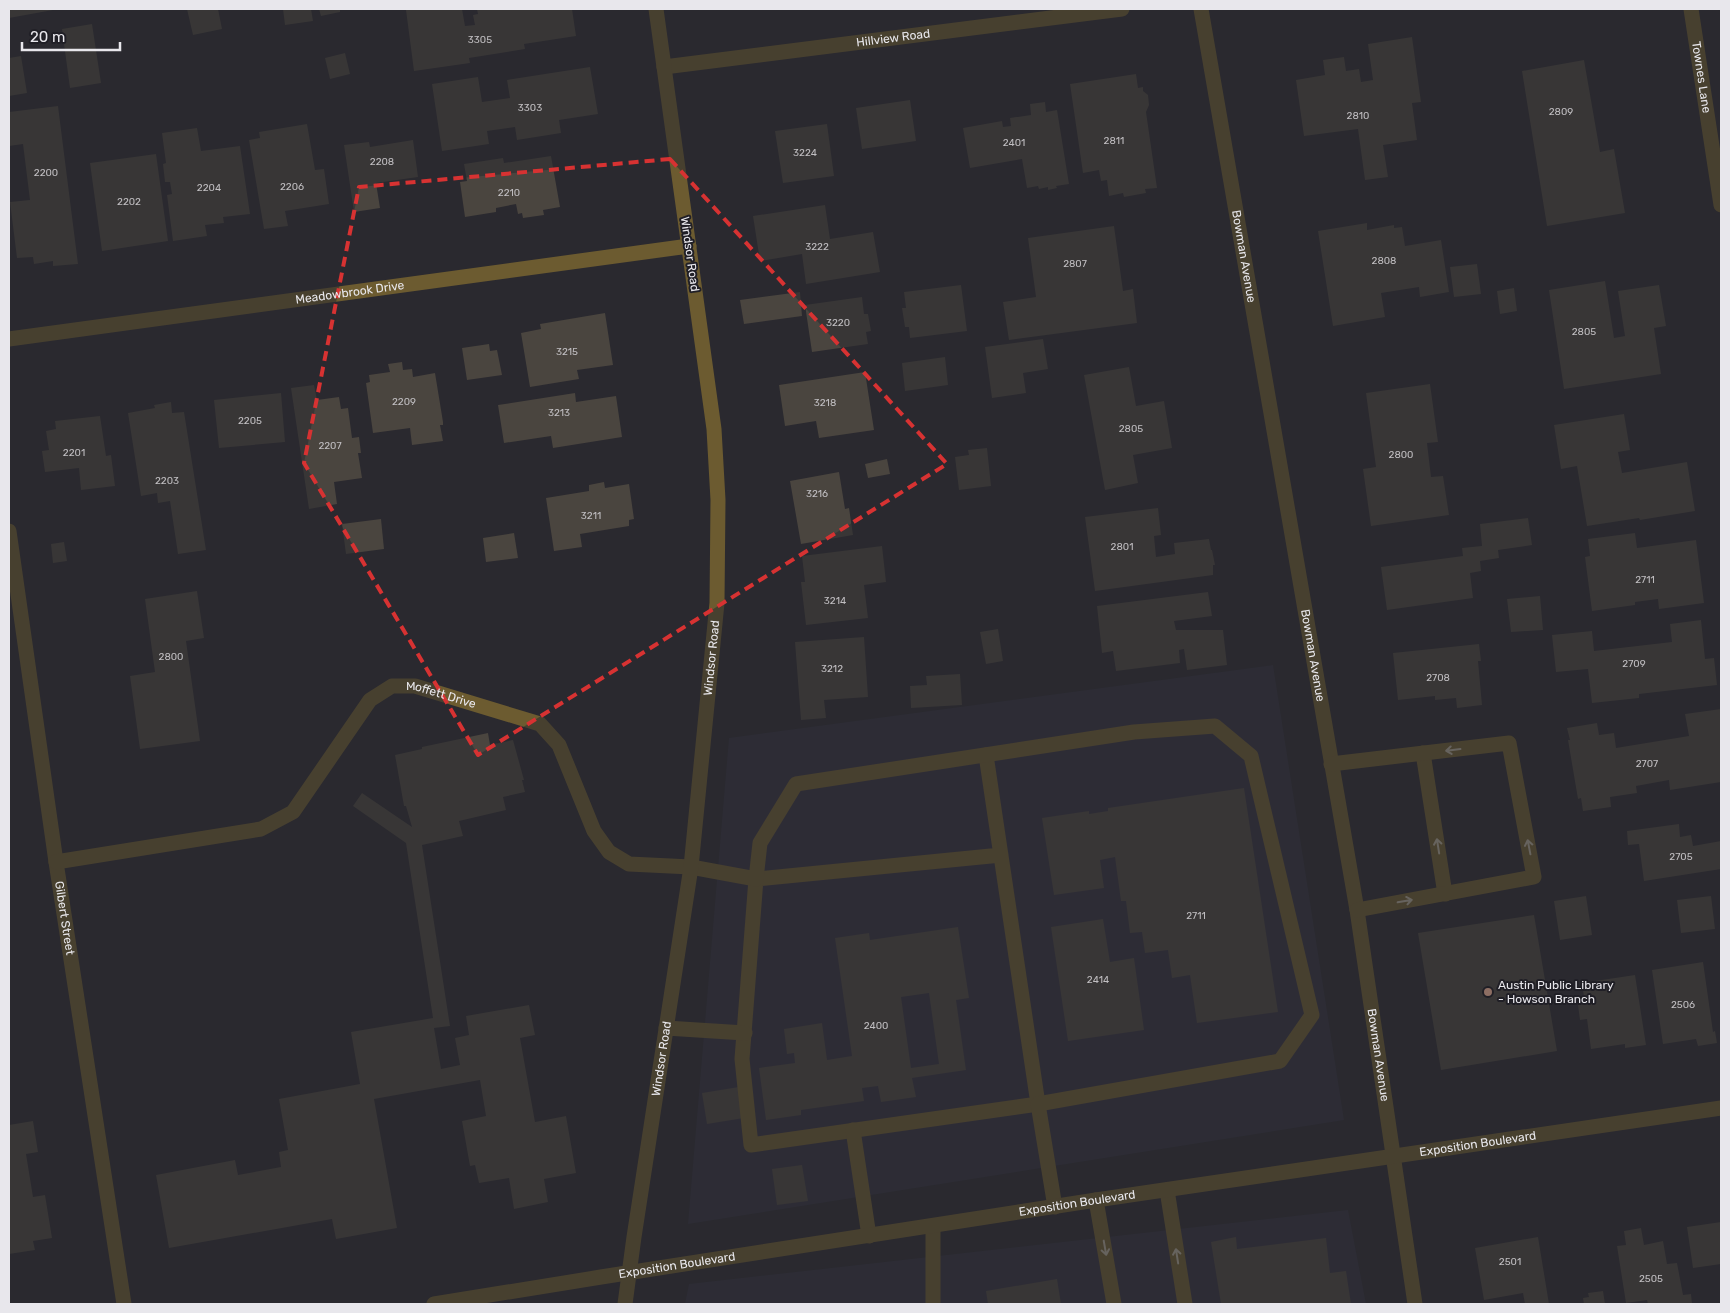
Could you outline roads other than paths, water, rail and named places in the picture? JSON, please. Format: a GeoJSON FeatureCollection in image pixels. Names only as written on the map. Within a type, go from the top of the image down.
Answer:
{"type":"FeatureCollection","features":[{"type":"Feature","properties":{"kind":"street","name":"Windsor Road"},"geometry":{"type":"LineString","coordinates":[[625,1304],[691,867],[717,603],[718,500],[714,429],[656,9]]}},
{"type":"Feature","properties":{"kind":"street","name":"Hillview Road"},"geometry":{"type":"LineString","coordinates":[[664,67],[1122,9]]}},
{"type":"Feature","properties":{"kind":"street","name":"Bowman Avenue"},"geometry":{"type":"LineString","coordinates":[[1201,9],[1356,910],[1415,1304]]}},
{"type":"Feature","properties":{"kind":"street","name":"Townes Lane"},"geometry":{"type":"LineString","coordinates":[[1691,9],[1721,205]]}},
{"type":"Feature","properties":{"kind":"street","name":"Meadowbrook Drive"},"geometry":{"type":"LineString","coordinates":[[9,339],[689,246]]}},
{"type":"Feature","properties":{"kind":"street","name":"Gilbert Street"},"geometry":{"type":"LineString","coordinates":[[9,531],[56,862],[124,1304]]}},
{"type":"Feature","properties":{"kind":"street","name":"Moffett Drive"},"geometry":{"type":"LineString","coordinates":[[56,862],[260,829],[293,812],[370,700],[392,686],[415,686],[540,724],[558,745],[594,831],[609,852],[629,864],[691,867],[756,879],[1001,855]]}},
{"type":"Feature","properties":{"kind":"street"},"geometry":{"type":"LineString","coordinates":[[1215,726],[1251,756],[1312,1015],[1280,1061],[1038,1104],[751,1145],[742,1059],[756,879],[760,843],[796,784],[1134,732],[1215,726]]}},
{"type":"Feature","properties":{"kind":"street"},"geometry":{"type":"LineString","coordinates":[[1331,764],[1509,743],[1534,877],[1356,910]]}},
{"type":"Feature","properties":{"kind":"street"},"geometry":{"type":"LineString","coordinates":[[1423,753],[1445,894]]}},
{"type":"Feature","properties":{"kind":"street"},"geometry":{"type":"LineString","coordinates":[[986,755],[1055,1207]]}},
{"type":"Feature","properties":{"kind":"street"},"geometry":{"type":"LineString","coordinates":[[666,1028],[745,1034]]}},
{"type":"Feature","properties":{"kind":"street","name":"Exposition Boulevard"},"geometry":{"type":"LineString","coordinates":[[434,1304],[1096,1200],[1721,1108]]}},
{"type":"Feature","properties":{"kind":"street"},"geometry":{"type":"LineString","coordinates":[[853,1130],[870,1236]]}},
{"type":"Feature","properties":{"kind":"street"},"geometry":{"type":"LineString","coordinates":[[1167,1190],[1185,1304]]}},
{"type":"Feature","properties":{"kind":"street"},"geometry":{"type":"LineString","coordinates":[[1096,1200],[1114,1304]]}},
{"type":"Feature","properties":{"kind":"street"},"geometry":{"type":"LineString","coordinates":[[933,1226],[933,1304]]}},
{"type":"Feature","properties":{"kind":"place","name":"Austin Public Library - Howson Branch"},"geometry":{"type":"Point","coordinates":[1488,992]}}]}
